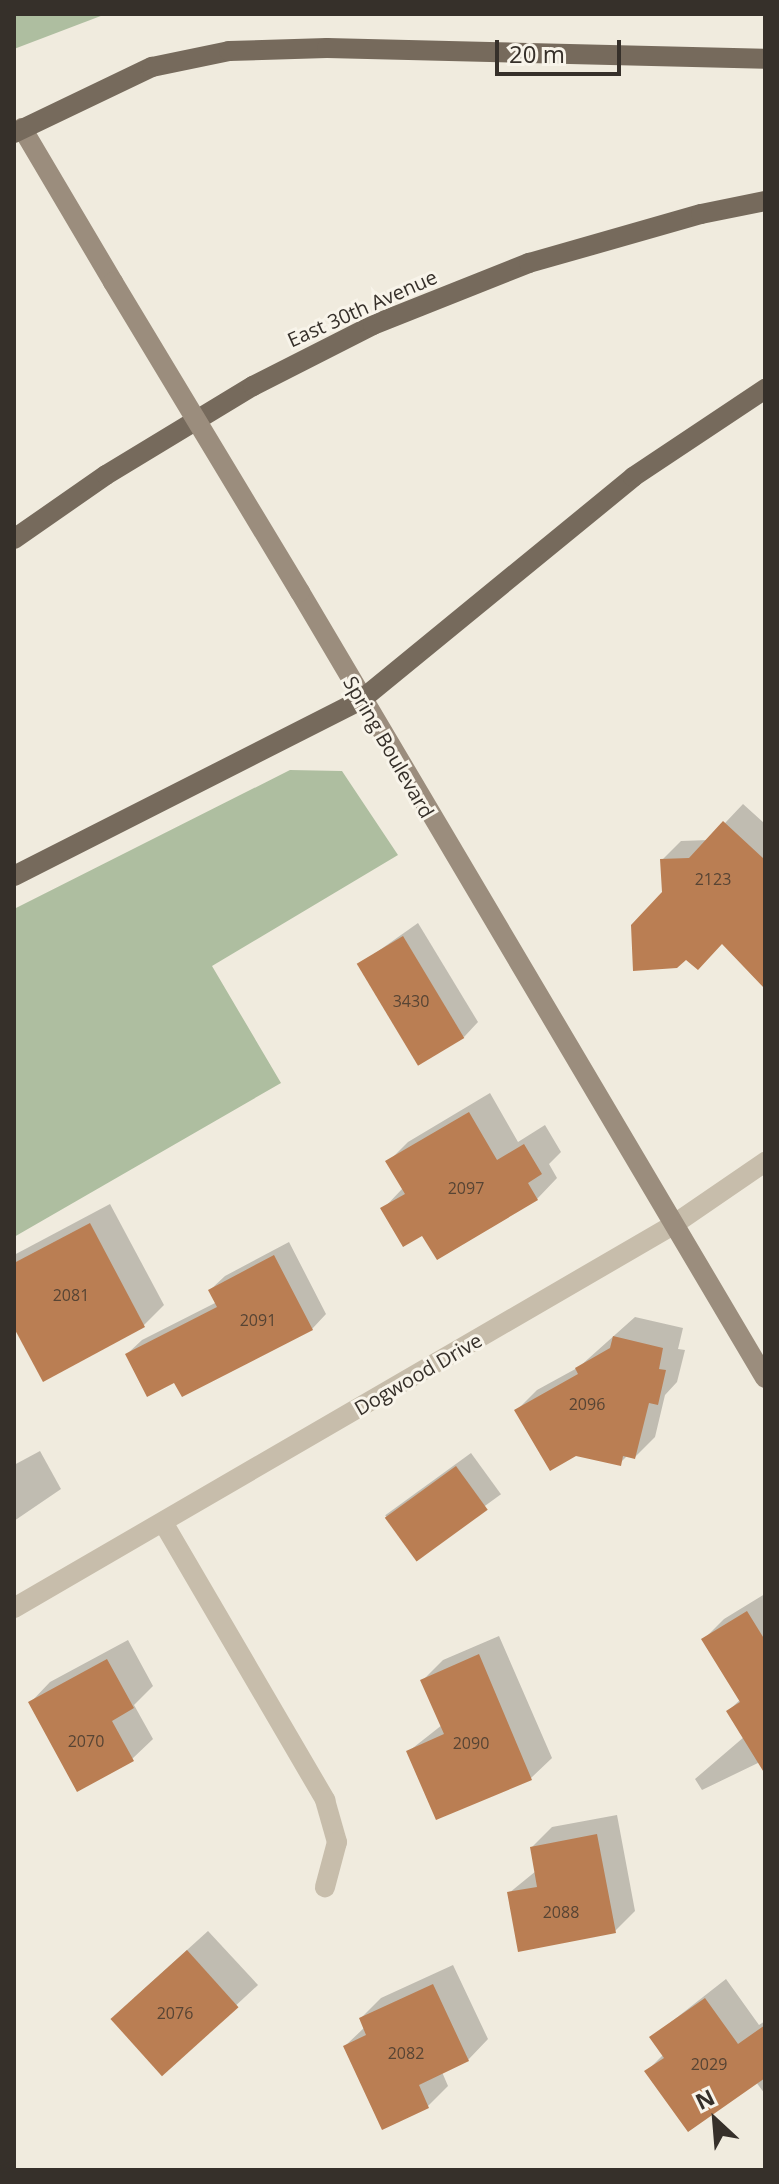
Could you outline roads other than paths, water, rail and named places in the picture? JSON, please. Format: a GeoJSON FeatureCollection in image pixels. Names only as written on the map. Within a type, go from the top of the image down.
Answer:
{"type":"FeatureCollection","features":[{"type":"Feature","properties":{"kind":"main road"},"geometry":{"type":"LineString","coordinates":[[17,125],[152,67],[229,51],[327,48],[765,59]]}},
{"type":"Feature","properties":{"kind":"main road","name":"East 30th Avenue"},"geometry":{"type":"LineString","coordinates":[[14,539],[253,386],[373,325],[529,263],[701,214],[765,201]]}},
{"type":"Feature","properties":{"kind":"main road"},"geometry":{"type":"LineString","coordinates":[[14,876],[361,700],[633,477],[765,389]]}},
{"type":"Feature","properties":{"kind":"street","name":"Spring Boulevard"},"geometry":{"type":"LineString","coordinates":[[17,125],[300,592],[361,700],[765,1378]]}},
{"type":"Feature","properties":{"kind":"street","name":"Dogwood Drive"},"geometry":{"type":"LineString","coordinates":[[14,1608],[164,1524],[673,1225],[765,1162]]}},
{"type":"Feature","properties":{"kind":"street"},"geometry":{"type":"LineString","coordinates":[[164,1524],[325,1800],[337,1842],[325,1887]]}}]}
